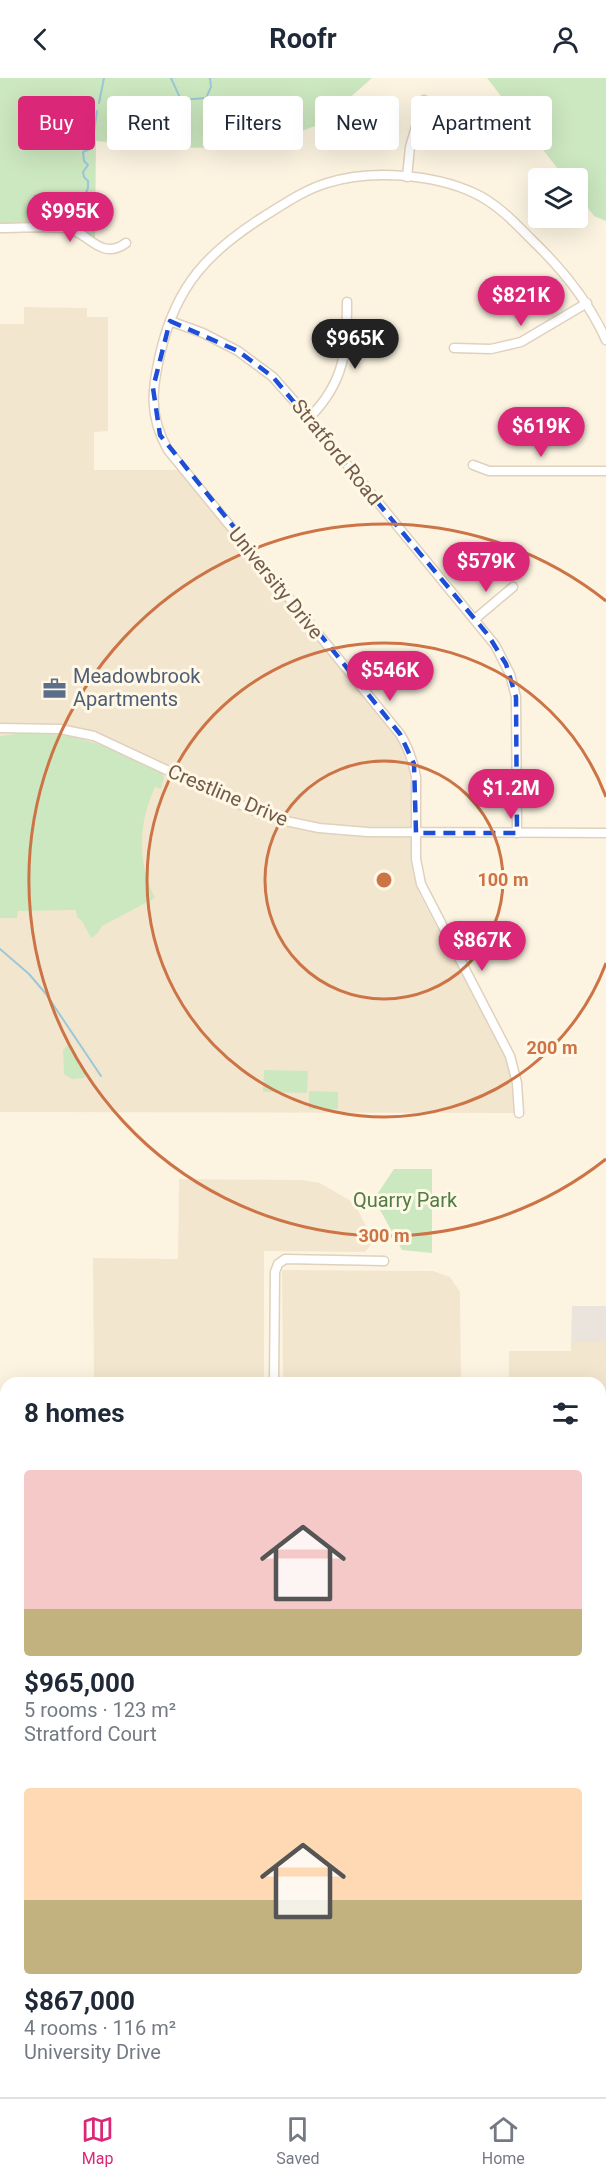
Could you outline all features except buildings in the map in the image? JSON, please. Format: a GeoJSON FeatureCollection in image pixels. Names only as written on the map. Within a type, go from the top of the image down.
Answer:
{"type":"FeatureCollection","features":[{"type":"Feature","properties":{"kind":"street"},"geometry":{"type":"LineString","coordinates":[[407,177],[411,144]]}},
{"type":"Feature","properties":{"kind":"street","name":"University Drive"},"geometry":{"type":"LineString","coordinates":[[519,1113],[517,1083],[510,1056],[421,884],[416,859],[414,764],[400,734],[168,450],[160,435],[154,413],[153,388],[170,321],[186,287],[219,248],[290,200],[314,188],[340,179],[365,176],[407,177],[452,184],[491,202],[553,260],[586,303],[606,340]]}},
{"type":"Feature","properties":{"kind":"street"},"geometry":{"type":"LineString","coordinates":[[0,228],[67,228],[79,233],[100,248],[117,248],[126,243]]}},
{"type":"Feature","properties":{"kind":"street"},"geometry":{"type":"LineString","coordinates":[[309,418],[332,389],[344,362],[347,302]]}},
{"type":"Feature","properties":{"kind":"street"},"geometry":{"type":"LineString","coordinates":[[454,348],[490,349],[521,342],[586,303]]}},
{"type":"Feature","properties":{"kind":"street","name":"Stratford Road"},"geometry":{"type":"LineString","coordinates":[[170,321],[203,333],[238,351],[273,377],[475,619],[501,655],[510,674],[516,697],[518,833]]}},
{"type":"Feature","properties":{"kind":"street"},"geometry":{"type":"LineString","coordinates":[[473,465],[489,471],[606,471]]}},
{"type":"Feature","properties":{"kind":"street"},"geometry":{"type":"LineString","coordinates":[[475,619],[513,587]]}},
{"type":"Feature","properties":{"kind":"street","name":"Crestline Drive"},"geometry":{"type":"LineString","coordinates":[[0,728],[60,729],[94,736],[252,810],[298,824],[342,831],[606,833]]}},
{"type":"Feature","properties":{"kind":"street"},"geometry":{"type":"LineString","coordinates":[[274,1377],[275,1272],[278,1263],[285,1259],[384,1261]]}},
{"type":"Feature","properties":{"kind":"highlighted area"},"geometry":{"type":"Polygon","coordinates":[[[170,321],[238,351],[273,377],[488,635],[506,664],[516,697],[517,833],[416,833],[414,764],[400,734],[160,435],[153,388],[170,321]]]}},
{"type":"Feature","properties":{"kind":"shaded area"},"geometry":{"type":"Polygon","coordinates":[[[24,307],[87,308],[87,317],[108,317],[108,431],[94,432],[94,470],[178,470],[395,735],[409,767],[411,854],[420,895],[505,1056],[513,1087],[515,1113],[0,1112],[0,324],[24,324],[24,307]]]}},
{"type":"Feature","properties":{"kind":"shaded area"},"geometry":{"type":"Polygon","coordinates":[[[179,1179],[302,1180],[320,1183],[354,1203],[374,1241],[365,1252],[264,1251],[264,1377],[94,1377],[93,1258],[178,1259],[179,1179]]]}},
{"type":"Feature","properties":{"kind":"shaded area"},"geometry":{"type":"Polygon","coordinates":[[[282,1270],[433,1271],[450,1277],[460,1292],[461,1377],[283,1377],[282,1270]]]}},
{"type":"Feature","properties":{"kind":"shaded area"},"geometry":{"type":"Polygon","coordinates":[[[572,1306],[606,1306],[606,1342],[571,1342],[572,1306]]]}},
{"type":"Feature","properties":{"kind":"shaded area"},"geometry":{"type":"Polygon","coordinates":[[[571,1342],[606,1342],[606,1377],[509,1377],[509,1351],[571,1351],[571,1342]]]}},
{"type":"Feature","properties":{"kind":"green space"},"geometry":{"type":"Polygon","coordinates":[[[0,78],[372,78],[352,96],[315,96],[315,126],[303,131],[303,96],[203,96],[203,148],[191,147],[191,96],[107,96],[107,142],[96,141],[95,240],[74,225],[66,223],[0,224],[0,78]]]}},
{"type":"Feature","properties":{"kind":"green space"},"geometry":{"type":"Polygon","coordinates":[[[487,78],[606,78],[606,221],[594,216],[588,208],[588,168],[557,168],[543,150],[552,150],[552,96],[501,96],[487,78]]]}},
{"type":"Feature","properties":{"kind":"green space"},"geometry":{"type":"Polygon","coordinates":[[[25,733],[63,735],[96,744],[161,772],[164,777],[161,789],[155,787],[149,801],[143,829],[145,870],[155,898],[102,926],[91,938],[82,921],[77,917],[76,910],[18,911],[17,918],[0,918],[0,736],[25,733]]]}},
{"type":"Feature","properties":{"kind":"green space"},"geometry":{"type":"Polygon","coordinates":[[[68,1045],[86,1075],[84,1078],[72,1079],[64,1074],[63,1050],[68,1045]]]}},
{"type":"Feature","properties":{"kind":"green space"},"geometry":{"type":"Polygon","coordinates":[[[264,1070],[308,1071],[307,1093],[263,1092],[264,1070]]]}},
{"type":"Feature","properties":{"kind":"green space"},"geometry":{"type":"Polygon","coordinates":[[[309,1091],[338,1092],[338,1109],[309,1109],[309,1091]]]}},
{"type":"Feature","properties":{"kind":"green space","name":"Quarry Park"},"geometry":{"type":"Polygon","coordinates":[[[394,1169],[432,1169],[432,1253],[402,1250],[374,1199],[394,1169]]]}},
{"type":"Feature","properties":{"kind":"waterway"},"geometry":{"type":"LineString","coordinates":[[99,103],[104,78]]}},
{"type":"Feature","properties":{"kind":"waterway"},"geometry":{"type":"LineString","coordinates":[[171,78],[181,100],[206,98],[211,87],[210,78]]}},
{"type":"Feature","properties":{"kind":"waterway"},"geometry":{"type":"LineString","coordinates":[[86,216],[86,209],[82,202],[88,188],[88,181],[83,172],[88,165],[84,161],[83,152],[90,149],[92,145],[97,111]]}},
{"type":"Feature","properties":{"kind":"waterway"},"geometry":{"type":"LineString","coordinates":[[0,949],[29,974],[46,994],[101,1076]]}},
{"type":"Feature","properties":{"kind":"place","name":"Meadowbrook Apartments"},"geometry":{"type":"Point","coordinates":[55,688]}}]}
